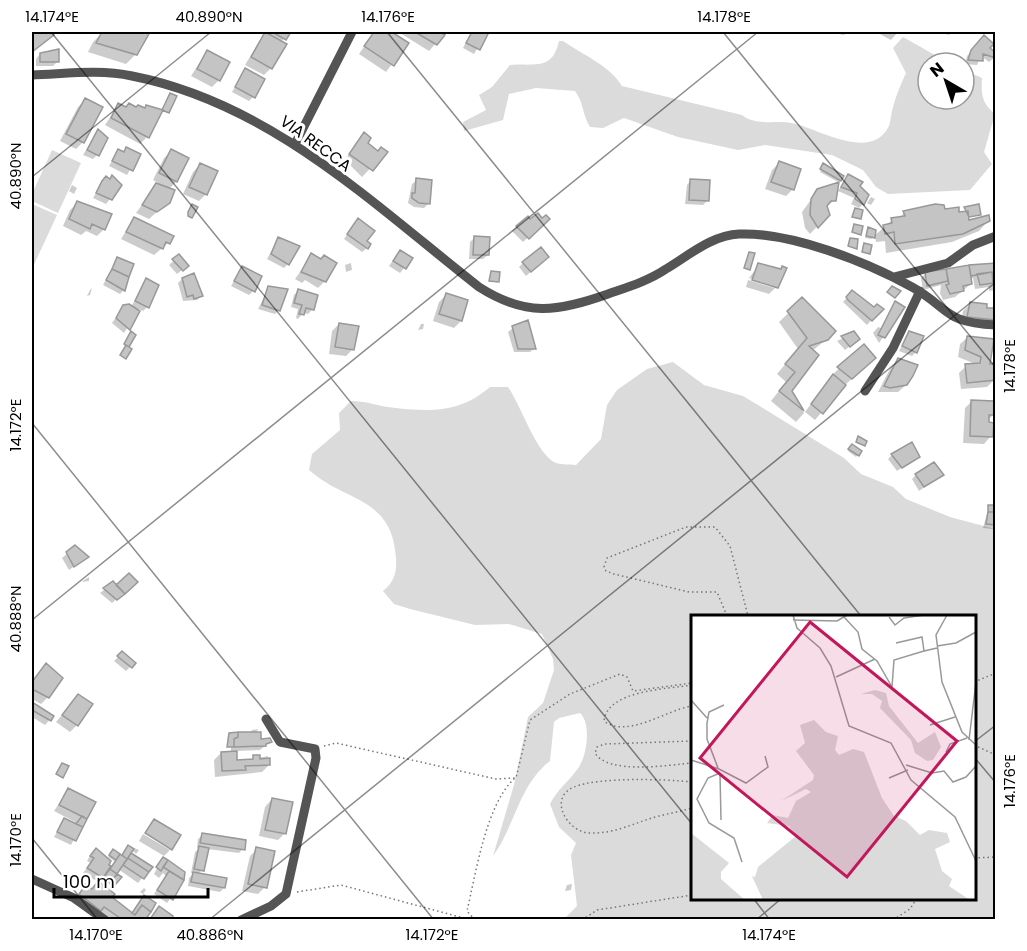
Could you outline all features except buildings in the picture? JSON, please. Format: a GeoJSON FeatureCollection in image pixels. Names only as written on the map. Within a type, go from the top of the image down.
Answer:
{"type":"FeatureCollection","features":[{"type":"Feature","properties":{"kind":"street"},"geometry":{"type":"LineString","coordinates":[[295,144],[352,32]]}},
{"type":"Feature","properties":{"kind":"street","name":"VIA RECCA"},"geometry":{"type":"LineString","coordinates":[[32,75],[94,72],[150,80],[196,94],[240,112],[295,144],[479,287],[514,305],[551,310],[579,304],[647,280],[710,243],[738,234],[819,247],[894,277]]}},
{"type":"Feature","properties":{"kind":"street"},"geometry":{"type":"LineString","coordinates":[[894,277],[948,262],[973,245],[996,236]]}},
{"type":"Feature","properties":{"kind":"street"},"geometry":{"type":"LineString","coordinates":[[894,277],[920,291],[957,320],[996,325]]}},
{"type":"Feature","properties":{"kind":"street"},"geometry":{"type":"LineString","coordinates":[[865,391],[893,348],[920,291]]}},
{"type":"Feature","properties":{"kind":"street"},"geometry":{"type":"LineString","coordinates":[[241,920],[271,906],[286,894],[316,758],[315,749],[280,742],[266,719]]}},
{"type":"Feature","properties":{"kind":"street"},"geometry":{"type":"LineString","coordinates":[[32,879],[74,898],[105,920]]}},
{"type":"Feature","properties":{"kind":"path"},"geometry":{"type":"LineString","coordinates":[[727,615],[717,592],[689,592],[614,574],[606,571],[604,567],[607,558],[686,527],[715,526],[730,546],[748,615]]}},
{"type":"Feature","properties":{"kind":"path"},"geometry":{"type":"LineString","coordinates":[[976,682],[996,673]]}},
{"type":"Feature","properties":{"kind":"path"},"geometry":{"type":"LineString","coordinates":[[475,920],[467,911],[479,859],[504,789],[516,778],[530,720],[570,694],[620,674],[627,677],[633,691],[691,684]]}},
{"type":"Feature","properties":{"kind":"path"},"geometry":{"type":"LineString","coordinates":[[691,684],[636,694],[620,700],[610,706],[604,721],[610,726],[623,729],[691,707]]}},
{"type":"Feature","properties":{"kind":"path"},"geometry":{"type":"LineString","coordinates":[[691,741],[605,744],[597,747],[595,753],[606,763],[621,766],[691,764]]}},
{"type":"Feature","properties":{"kind":"path"},"geometry":{"type":"LineString","coordinates":[[315,749],[336,742],[496,779],[516,778]]}},
{"type":"Feature","properties":{"kind":"path"},"geometry":{"type":"LineString","coordinates":[[976,745],[996,755]]}},
{"type":"Feature","properties":{"kind":"path"},"geometry":{"type":"LineString","coordinates":[[691,782],[624,781],[577,786],[568,790],[562,797],[561,807],[567,822],[574,829],[588,833],[616,831],[691,809]]}},
{"type":"Feature","properties":{"kind":"path"},"geometry":{"type":"LineString","coordinates":[[976,858],[996,857]]}},
{"type":"Feature","properties":{"kind":"path"},"geometry":{"type":"LineString","coordinates":[[286,894],[341,885],[471,920]]}},
{"type":"Feature","properties":{"kind":"path"},"geometry":{"type":"LineString","coordinates":[[582,920],[597,910],[691,895]]}},
{"type":"Feature","properties":{"kind":"path"},"geometry":{"type":"LineString","coordinates":[[893,920],[910,909],[915,900]]}},
{"type":"Feature","properties":{"kind":"shaded area"},"geometry":{"type":"Polygon","coordinates":[[[903,37],[928,51],[916,51],[916,111],[976,111],[976,75],[982,78],[983,98],[995,114],[984,152],[992,164],[970,190],[888,194],[876,187],[863,170],[832,155],[765,145],[738,150],[678,137],[624,118],[603,128],[590,127],[575,91],[536,88],[509,94],[503,120],[464,131],[463,122],[486,110],[479,95],[492,87],[510,65],[542,64],[552,57],[559,41],[563,41],[603,66],[622,86],[742,115],[754,121],[796,124],[846,141],[859,143],[871,141],[881,136],[889,126],[892,109],[906,73],[893,48],[903,37]]]}},
{"type":"Feature","properties":{"kind":"shaded area"},"geometry":{"type":"Polygon","coordinates":[[[52,150],[81,163],[58,213],[32,201],[32,194],[52,150]]]}},
{"type":"Feature","properties":{"kind":"shaded area"},"geometry":{"type":"Polygon","coordinates":[[[32,204],[57,215],[32,269],[32,204]]]}},
{"type":"Feature","properties":{"kind":"shaded area"},"geometry":{"type":"Polygon","coordinates":[[[673,362],[704,385],[743,396],[844,458],[861,474],[893,487],[906,499],[950,517],[995,529],[995,919],[564,919],[577,906],[571,855],[576,843],[559,827],[550,804],[580,766],[583,758],[587,733],[584,718],[580,713],[559,718],[554,722],[550,761],[531,782],[493,856],[514,785],[528,717],[543,703],[554,670],[553,659],[542,634],[509,624],[475,625],[394,604],[383,591],[392,581],[396,563],[393,538],[386,523],[365,503],[323,481],[309,470],[312,454],[340,430],[339,413],[351,401],[402,409],[442,409],[466,402],[490,387],[508,387],[542,450],[558,464],[576,465],[601,439],[607,405],[617,390],[647,369],[673,362]]]}}]}
